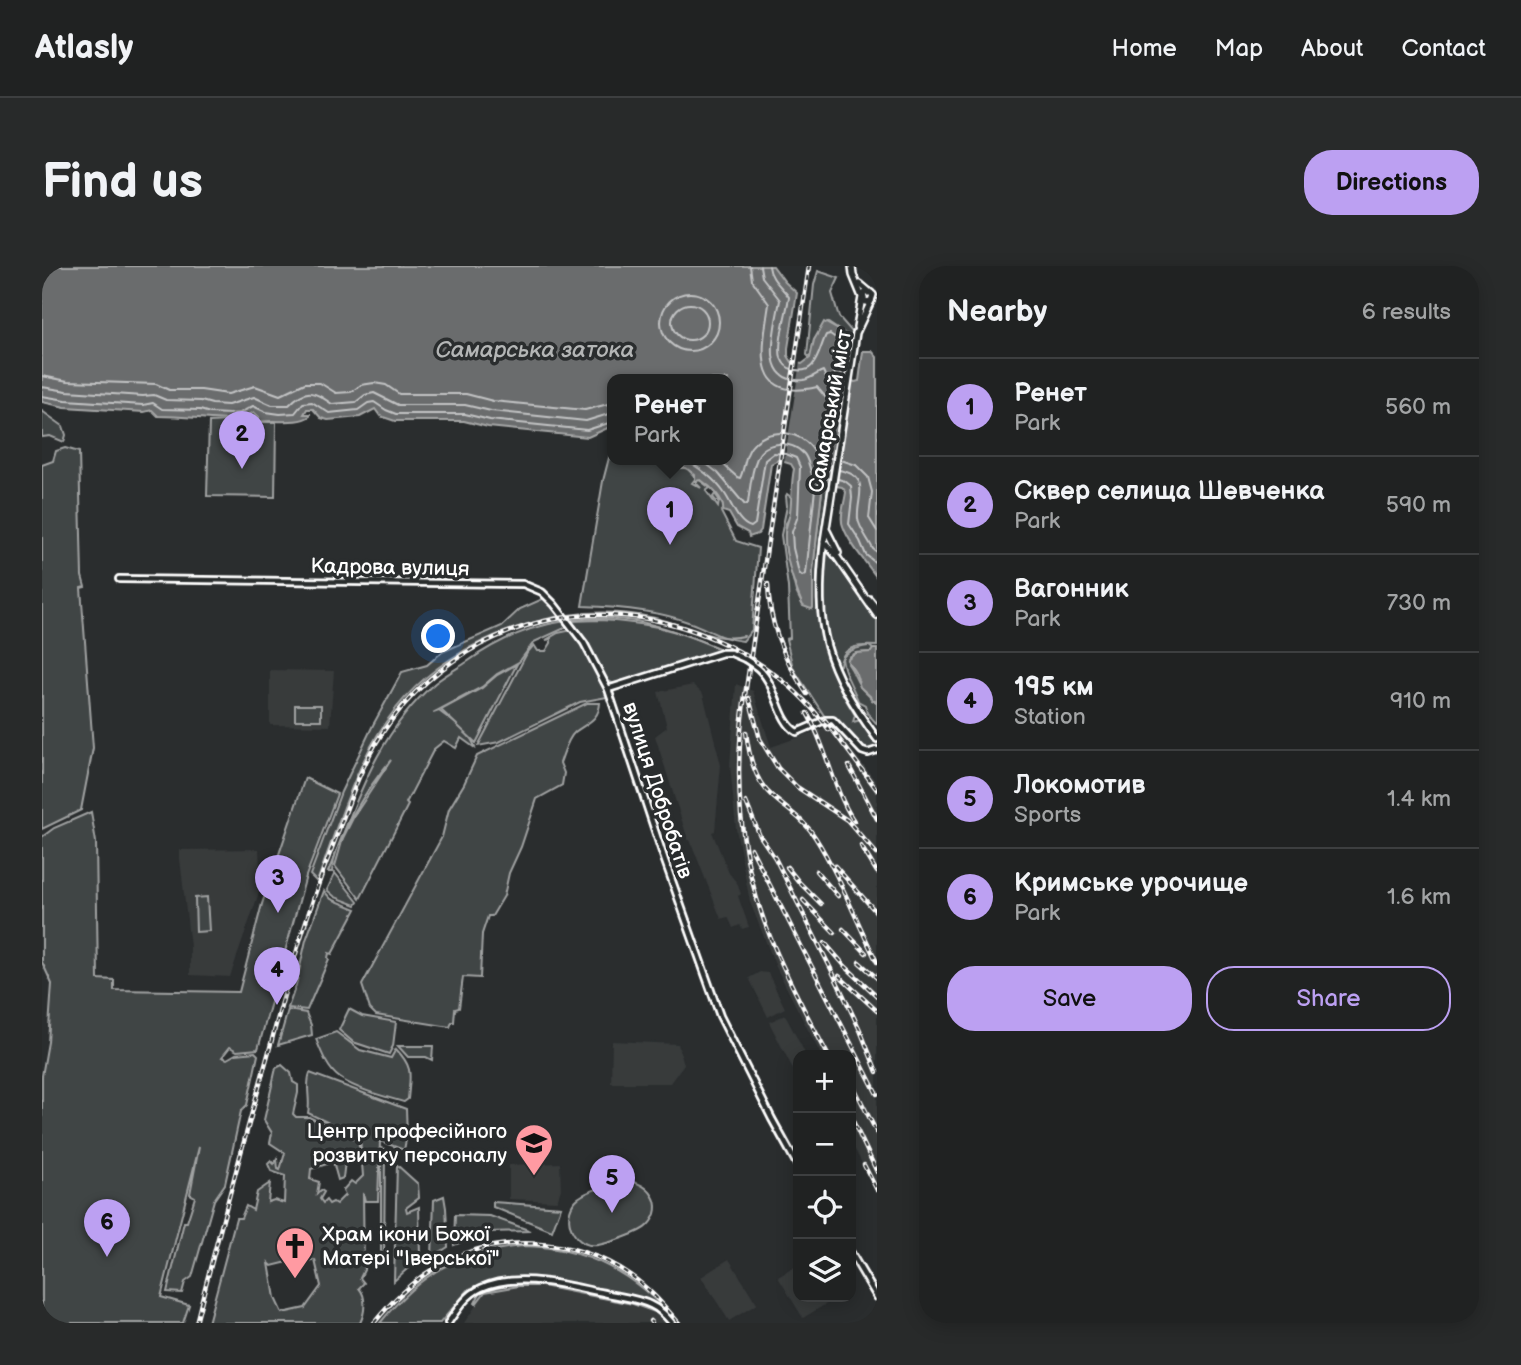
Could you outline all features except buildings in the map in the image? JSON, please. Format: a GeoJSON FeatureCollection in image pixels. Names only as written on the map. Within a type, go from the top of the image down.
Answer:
{"type":"FeatureCollection","features":[{"type":"Feature","properties":{"kind":"main road"},"geometry":{"type":"LineString","coordinates":[[852,266],[857,281],[875,298],[865,302],[857,281]]}},
{"type":"Feature","properties":{"kind":"main road"},"geometry":{"type":"LineString","coordinates":[[856,333],[862,297],[865,292],[870,293]]}},
{"type":"Feature","properties":{"kind":"main road","name":"Самарський міст"},"geometry":{"type":"LineString","coordinates":[[826,540],[856,333],[875,298]]}},
{"type":"Feature","properties":{"kind":"main road"},"geometry":{"type":"LineString","coordinates":[[826,540],[877,615]]}},
{"type":"Feature","properties":{"kind":"main road"},"geometry":{"type":"LineString","coordinates":[[826,540],[877,609]]}},
{"type":"Feature","properties":{"kind":"street"},"geometry":{"type":"LineString","coordinates":[[826,540],[820,601],[826,642],[842,686],[877,739]]}},
{"type":"Feature","properties":{"kind":"street"},"geometry":{"type":"LineString","coordinates":[[823,553],[829,548]]}},
{"type":"Feature","properties":{"kind":"street","name":"Кадрова вулиця"},"geometry":{"type":"LineString","coordinates":[[119,579],[523,584],[542,592],[554,604],[584,643],[608,689]]}},
{"type":"Feature","properties":{"kind":"street","name":"вулиця Добробатів"},"geometry":{"type":"LineString","coordinates":[[793,1157],[762,1102],[715,1003],[608,689],[715,655],[731,653],[745,659],[770,681],[793,730],[797,732],[825,720],[832,720],[838,723],[862,751],[868,753],[877,750]]}},
{"type":"Feature","properties":{"kind":"street"},"geometry":{"type":"LineString","coordinates":[[856,1261],[877,1297]]}},
{"type":"Feature","properties":{"kind":"street"},"geometry":{"type":"LineString","coordinates":[[448,1323],[466,1299],[477,1290],[495,1284],[521,1281],[568,1286],[642,1302],[659,1309],[672,1323]]}},
{"type":"Feature","properties":{"kind":"shaded area"},"geometry":{"type":"Polygon","coordinates":[[[818,271],[839,278],[832,293],[839,317],[853,333],[846,379],[841,372],[849,337],[827,322],[814,340],[810,358],[807,355],[814,285],[818,271]]]}},
{"type":"Feature","properties":{"kind":"shaded area"},"geometry":{"type":"Polygon","coordinates":[[[42,411],[63,426],[66,435],[64,442],[50,436],[42,437],[42,411]]]}},
{"type":"Feature","properties":{"kind":"shaded area"},"geometry":{"type":"Polygon","coordinates":[[[253,413],[258,417],[258,422],[276,422],[275,497],[207,496],[209,422],[246,420],[247,416],[253,413]]]}},
{"type":"Feature","properties":{"kind":"shaded area"},"geometry":{"type":"Polygon","coordinates":[[[65,448],[79,452],[82,576],[85,587],[81,588],[93,748],[81,810],[42,829],[42,465],[53,461],[56,451],[65,448]]]}},
{"type":"Feature","properties":{"kind":"shaded area"},"geometry":{"type":"Polygon","coordinates":[[[607,465],[676,465],[674,470],[681,467],[688,469],[696,478],[692,483],[701,488],[696,483],[698,479],[710,488],[706,491],[718,507],[719,501],[713,497],[715,494],[725,508],[721,512],[736,541],[758,548],[752,630],[743,641],[665,615],[623,608],[582,606],[607,465]]]}},
{"type":"Feature","properties":{"kind":"shaded area"},"geometry":{"type":"Polygon","coordinates":[[[825,486],[828,489],[817,579],[820,631],[827,657],[855,715],[853,722],[861,720],[877,742],[877,746],[872,750],[861,748],[834,717],[825,717],[793,668],[786,639],[790,638],[788,587],[781,535],[787,506],[786,496],[787,494],[792,498],[791,515],[785,531],[786,550],[796,592],[802,604],[812,609],[813,570],[822,491],[825,486]]]}},
{"type":"Feature","properties":{"kind":"shaded area"},"geometry":{"type":"Polygon","coordinates":[[[826,550],[833,554],[877,620],[877,646],[849,649],[836,667],[822,609],[826,550]]]}},
{"type":"Feature","properties":{"kind":"shaded area"},"geometry":{"type":"Polygon","coordinates":[[[547,597],[560,616],[530,623],[475,645],[450,659],[405,697],[387,721],[362,764],[317,882],[310,875],[341,792],[402,672],[427,665],[442,652],[502,626],[520,609],[547,597]]]}},
{"type":"Feature","properties":{"kind":"shaded area"},"geometry":{"type":"Polygon","coordinates":[[[599,620],[662,628],[722,650],[612,683],[606,679],[571,621],[599,620]]]}},
{"type":"Feature","properties":{"kind":"shaded area"},"geometry":{"type":"Polygon","coordinates":[[[565,621],[567,627],[534,642],[519,662],[497,674],[482,687],[433,713],[439,711],[460,727],[470,737],[475,748],[461,738],[456,748],[444,741],[434,749],[360,899],[335,866],[343,838],[354,816],[391,760],[363,797],[340,841],[370,770],[398,724],[415,703],[439,680],[489,648],[526,631],[565,621]]]}},
{"type":"Feature","properties":{"kind":"shaded area"},"geometry":{"type":"Polygon","coordinates":[[[572,630],[598,670],[607,697],[580,702],[499,742],[478,746],[527,653],[534,645],[538,651],[546,651],[551,639],[546,640],[558,633],[572,630]]]}},
{"type":"Feature","properties":{"kind":"shaded area"},"geometry":{"type":"Polygon","coordinates":[[[869,646],[873,649],[871,652],[856,653],[849,657],[848,664],[861,688],[877,702],[877,724],[867,713],[865,705],[858,701],[846,675],[842,658],[854,649],[869,646]]]}},
{"type":"Feature","properties":{"kind":"shaded area"},"geometry":{"type":"Polygon","coordinates":[[[517,664],[476,743],[441,710],[482,688],[497,675],[517,664]]]}},
{"type":"Feature","properties":{"kind":"shaded area"},"geometry":{"type":"Polygon","coordinates":[[[270,670],[334,671],[330,726],[270,725],[270,670]]]}},
{"type":"Feature","properties":{"kind":"shaded area"},"geometry":{"type":"Polygon","coordinates":[[[736,684],[753,691],[771,747],[833,725],[877,783],[877,1193],[856,1152],[856,1050],[818,1050],[776,967],[750,902],[736,829],[730,765],[736,684]]]}},
{"type":"Feature","properties":{"kind":"shaded area"},"geometry":{"type":"Polygon","coordinates":[[[693,685],[703,694],[721,765],[715,831],[712,832],[741,894],[738,896],[749,927],[742,929],[740,925],[733,928],[728,917],[721,919],[688,840],[655,736],[667,727],[658,692],[693,685]]]}},
{"type":"Feature","properties":{"kind":"shaded area"},"geometry":{"type":"Polygon","coordinates":[[[587,703],[600,703],[599,709],[592,720],[575,732],[568,742],[560,763],[564,773],[562,785],[537,799],[509,873],[504,896],[492,916],[488,916],[482,934],[480,978],[463,977],[459,1008],[455,1009],[454,1022],[450,1027],[376,1015],[370,1009],[362,985],[442,837],[449,809],[477,756],[587,703]]]}},
{"type":"Feature","properties":{"kind":"shaded area"},"geometry":{"type":"Polygon","coordinates":[[[295,705],[321,705],[321,720],[295,720],[295,705]]]}},
{"type":"Feature","properties":{"kind":"shaded area"},"geometry":{"type":"Polygon","coordinates":[[[305,778],[337,794],[306,876],[258,1049],[237,1051],[230,1047],[222,1057],[227,1059],[236,1054],[255,1052],[258,1055],[247,1105],[241,1111],[225,1184],[214,1200],[192,1277],[185,1282],[182,1293],[167,1292],[184,1222],[187,1222],[195,1197],[190,1194],[199,1147],[161,1297],[189,1305],[183,1323],[42,1323],[42,1076],[48,1042],[52,984],[42,962],[42,837],[54,828],[91,812],[96,842],[98,979],[114,980],[114,990],[239,992],[262,904],[305,778]]]}},
{"type":"Feature","properties":{"kind":"shaded area"},"geometry":{"type":"Polygon","coordinates":[[[338,846],[332,872],[328,872],[338,846]]]}},
{"type":"Feature","properties":{"kind":"shaded area"},"geometry":{"type":"Polygon","coordinates":[[[259,849],[261,887],[230,977],[190,975],[190,947],[179,850],[259,849]]]}},
{"type":"Feature","properties":{"kind":"shaded area"},"geometry":{"type":"Polygon","coordinates":[[[335,873],[358,902],[356,905],[335,897],[327,890],[335,873]]]}},
{"type":"Feature","properties":{"kind":"shaded area"},"geometry":{"type":"Polygon","coordinates":[[[324,891],[331,899],[356,909],[332,954],[329,953],[329,959],[307,1010],[288,1008],[306,940],[324,891]]]}},
{"type":"Feature","properties":{"kind":"shaded area"},"geometry":{"type":"Polygon","coordinates":[[[207,897],[209,931],[196,932],[195,898],[207,897]]]}},
{"type":"Feature","properties":{"kind":"shaded area"},"geometry":{"type":"Polygon","coordinates":[[[760,972],[768,973],[785,1008],[768,1017],[749,978],[760,972]]]}},
{"type":"Feature","properties":{"kind":"shaded area"},"geometry":{"type":"Polygon","coordinates":[[[349,1009],[362,1016],[396,1022],[393,1046],[389,1054],[353,1042],[339,1030],[349,1009]]]}},
{"type":"Feature","properties":{"kind":"shaded area"},"geometry":{"type":"Polygon","coordinates":[[[288,1010],[306,1013],[312,1035],[278,1045],[288,1010]]]}},
{"type":"Feature","properties":{"kind":"shaded area"},"geometry":{"type":"Polygon","coordinates":[[[785,1015],[803,1050],[793,1050],[793,1069],[769,1022],[785,1015]]]}},
{"type":"Feature","properties":{"kind":"shaded area"},"geometry":{"type":"Polygon","coordinates":[[[336,1032],[360,1050],[391,1058],[396,1049],[408,1067],[408,1099],[404,1102],[371,1092],[336,1075],[325,1060],[316,1039],[336,1032]]]}},
{"type":"Feature","properties":{"kind":"shaded area"},"geometry":{"type":"Polygon","coordinates":[[[612,1041],[678,1044],[684,1064],[670,1083],[611,1083],[612,1041]]]}},
{"type":"Feature","properties":{"kind":"shaded area"},"geometry":{"type":"Polygon","coordinates":[[[398,1046],[433,1046],[432,1060],[426,1057],[408,1057],[398,1046]]]}},
{"type":"Feature","properties":{"kind":"shaded area"},"geometry":{"type":"Polygon","coordinates":[[[282,1065],[298,1085],[293,1114],[296,1117],[309,1117],[359,1141],[359,1155],[345,1161],[343,1178],[338,1180],[333,1162],[311,1169],[310,1179],[319,1182],[317,1194],[321,1190],[324,1192],[320,1199],[323,1203],[326,1200],[329,1204],[336,1204],[345,1195],[343,1190],[351,1181],[355,1184],[363,1176],[360,1138],[308,1113],[310,1073],[406,1109],[407,1135],[404,1150],[380,1141],[378,1201],[365,1201],[363,1193],[364,1270],[360,1278],[364,1283],[359,1288],[364,1305],[360,1323],[208,1323],[236,1218],[241,1218],[246,1206],[253,1210],[257,1192],[270,1183],[268,1202],[274,1200],[284,1203],[285,1176],[271,1171],[268,1164],[271,1161],[274,1164],[277,1159],[280,1170],[285,1153],[270,1143],[272,1133],[264,1120],[276,1068],[282,1065]],[[307,1258],[296,1260],[297,1263],[293,1264],[292,1261],[272,1266],[269,1263],[275,1298],[282,1313],[305,1308],[321,1286],[315,1260],[308,1261],[307,1258]]]}},
{"type":"Feature","properties":{"kind":"shaded area"},"geometry":{"type":"Polygon","coordinates":[[[381,1148],[385,1149],[384,1263],[381,1262],[381,1148]]]}},
{"type":"Feature","properties":{"kind":"shaded area","name":"Центр професійного розвитку персоналу"},"geometry":{"type":"Polygon","coordinates":[[[560,1163],[561,1189],[557,1201],[509,1199],[509,1165],[560,1163]]]}},
{"type":"Feature","properties":{"kind":"shaded area"},"geometry":{"type":"Polygon","coordinates":[[[397,1165],[418,1184],[419,1198],[406,1208],[407,1212],[419,1207],[420,1257],[394,1281],[397,1165]]]}},
{"type":"Feature","properties":{"kind":"shaded area"},"geometry":{"type":"Polygon","coordinates":[[[626,1181],[642,1185],[653,1196],[656,1210],[648,1225],[624,1237],[598,1245],[582,1242],[576,1237],[570,1223],[571,1207],[576,1200],[593,1190],[626,1181]]]}},
{"type":"Feature","properties":{"kind":"shaded area"},"geometry":{"type":"Polygon","coordinates":[[[444,1196],[448,1247],[432,1257],[434,1200],[444,1196]]]}},
{"type":"Feature","properties":{"kind":"shaded area"},"geometry":{"type":"Polygon","coordinates":[[[493,1202],[561,1207],[552,1231],[493,1207],[493,1202]]]}},
{"type":"Feature","properties":{"kind":"shaded area"},"geometry":{"type":"Polygon","coordinates":[[[455,1215],[490,1216],[531,1231],[487,1232],[454,1245],[455,1215]]]}},
{"type":"Feature","properties":{"kind":"shaded area"},"geometry":{"type":"Polygon","coordinates":[[[523,1246],[569,1252],[609,1267],[645,1290],[678,1323],[658,1307],[634,1296],[558,1281],[507,1279],[469,1289],[440,1323],[380,1323],[410,1290],[442,1268],[479,1253],[523,1246]]]}},
{"type":"Feature","properties":{"kind":"shaded area"},"geometry":{"type":"Polygon","coordinates":[[[729,1259],[757,1304],[729,1321],[701,1277],[729,1259]]]}},
{"type":"Feature","properties":{"kind":"shaded area"},"geometry":{"type":"Polygon","coordinates":[[[793,1268],[793,1302],[778,1277],[793,1268]]]}},
{"type":"Feature","properties":{"kind":"shaded area"},"geometry":{"type":"Polygon","coordinates":[[[517,1283],[542,1285],[642,1303],[658,1311],[669,1323],[655,1312],[633,1304],[542,1286],[519,1286],[485,1292],[475,1303],[481,1291],[517,1283]]]}},
{"type":"Feature","properties":{"kind":"shaded area"},"geometry":{"type":"Polygon","coordinates":[[[519,1286],[542,1286],[633,1304],[655,1312],[667,1323],[464,1323],[485,1292],[519,1286]]]}},
{"type":"Feature","properties":{"kind":"shaded area"},"geometry":{"type":"Polygon","coordinates":[[[793,1302],[829,1302],[803,1318],[793,1302]]]}},
{"type":"Feature","properties":{"kind":"water","name":"Самарська затока"},"geometry":{"type":"Polygon","coordinates":[[[42,266],[773,266],[797,293],[788,348],[788,356],[792,362],[802,364],[810,358],[814,340],[824,322],[849,336],[842,377],[859,381],[863,351],[872,351],[877,357],[877,578],[843,526],[846,492],[842,487],[830,485],[822,491],[811,609],[803,606],[786,551],[785,533],[794,469],[791,464],[778,460],[771,464],[761,530],[749,537],[748,533],[737,527],[729,513],[723,511],[719,498],[709,486],[701,480],[695,481],[695,475],[686,468],[675,468],[675,465],[733,465],[733,374],[607,374],[607,428],[588,437],[488,427],[464,421],[395,421],[380,416],[375,409],[360,417],[328,420],[321,418],[313,409],[307,409],[304,414],[310,416],[305,419],[259,422],[259,417],[254,412],[245,420],[234,420],[158,416],[152,410],[144,412],[65,407],[42,402],[42,266]]]}},
{"type":"Feature","properties":{"kind":"water"},"geometry":{"type":"Polygon","coordinates":[[[877,649],[877,702],[860,687],[847,660],[856,653],[871,652],[877,649]]]}},
{"type":"Feature","properties":{"kind":"pier"},"geometry":{"type":"Polygon","coordinates":[[[794,361],[800,362],[784,463],[779,462],[794,361]]]}},
{"type":"Feature","properties":{"kind":"waterway"},"geometry":{"type":"LineString","coordinates":[[568,615],[633,614],[710,635],[744,636]]}},
{"type":"Feature","properties":{"kind":"waterway"},"geometry":{"type":"LineString","coordinates":[[572,620],[631,620],[666,628],[721,649]]}},
{"type":"Feature","properties":{"kind":"railway"},"geometry":{"type":"LineString","coordinates":[[809,266],[744,702],[739,763],[746,852],[760,910],[784,969],[825,1050]]}},
{"type":"Feature","properties":{"kind":"railway"},"geometry":{"type":"LineString","coordinates":[[768,584],[771,614],[779,642],[807,694]]}},
{"type":"Feature","properties":{"kind":"railway"},"geometry":{"type":"LineString","coordinates":[[196,1323],[283,999],[314,898],[365,764],[382,733],[415,693],[467,652],[495,637],[558,619],[590,615],[624,616],[683,627],[739,651],[789,686],[829,730]]}},
{"type":"Feature","properties":{"kind":"railway"},"geometry":{"type":"LineString","coordinates":[[749,698],[760,739],[778,768],[797,787],[847,820],[877,854]]}},
{"type":"Feature","properties":{"kind":"railway"},"geometry":{"type":"LineString","coordinates":[[807,713],[840,795],[854,821]]}},
{"type":"Feature","properties":{"kind":"railway"},"geometry":{"type":"LineString","coordinates":[[825,720],[877,790]]}},
{"type":"Feature","properties":{"kind":"railway"},"geometry":{"type":"LineString","coordinates":[[746,732],[757,775],[766,790],[806,825],[815,837],[877,962]]}},
{"type":"Feature","properties":{"kind":"railway"},"geometry":{"type":"LineString","coordinates":[[849,766],[877,819]]}},
{"type":"Feature","properties":{"kind":"railway"},"geometry":{"type":"LineString","coordinates":[[746,802],[760,836],[775,858],[831,969],[877,1072]]}},
{"type":"Feature","properties":{"kind":"railway"},"geometry":{"type":"LineString","coordinates":[[861,846],[877,872]]}},
{"type":"Feature","properties":{"kind":"railway"},"geometry":{"type":"LineString","coordinates":[[751,848],[877,1094]]}},
{"type":"Feature","properties":{"kind":"railway"},"geometry":{"type":"LineString","coordinates":[[835,866],[877,913]]}},
{"type":"Feature","properties":{"kind":"railway"},"geometry":{"type":"LineString","coordinates":[[787,867],[821,904]]}},
{"type":"Feature","properties":{"kind":"railway"},"geometry":{"type":"LineString","coordinates":[[816,871],[838,896]]}},
{"type":"Feature","properties":{"kind":"railway"},"geometry":{"type":"LineString","coordinates":[[803,900],[835,933]]}},
{"type":"Feature","properties":{"kind":"railway"},"geometry":{"type":"LineString","coordinates":[[843,929],[866,953]]}},
{"type":"Feature","properties":{"kind":"railway"},"geometry":{"type":"LineString","coordinates":[[825,943],[877,996]]}},
{"type":"Feature","properties":{"kind":"railway"},"geometry":{"type":"LineString","coordinates":[[859,962],[877,978]]}},
{"type":"Feature","properties":{"kind":"railway"},"geometry":{"type":"LineString","coordinates":[[839,976],[877,1011]]}},
{"type":"Feature","properties":{"kind":"railway"},"geometry":{"type":"LineString","coordinates":[[856,1091],[877,1133]]}},
{"type":"Feature","properties":{"kind":"railway"},"geometry":{"type":"LineString","coordinates":[[856,1128],[877,1172]]}},
{"type":"Feature","properties":{"kind":"railway"},"geometry":{"type":"LineString","coordinates":[[864,1165],[877,1190]]}},
{"type":"Feature","properties":{"kind":"railway"},"geometry":{"type":"LineString","coordinates":[[374,1323],[394,1300],[433,1269],[456,1257],[506,1244],[558,1246],[584,1252],[608,1262],[644,1286],[679,1323]]}},
{"type":"Feature","properties":{"kind":"place","name":"Сквер селища Шевченка"},"geometry":{"type":"Point","coordinates":[242,469]}},
{"type":"Feature","properties":{"kind":"place","name":"Ренет"},"geometry":{"type":"Point","coordinates":[670,545]}},
{"type":"Feature","properties":{"kind":"place","name":"Вагонник"},"geometry":{"type":"Point","coordinates":[278,913]}},
{"type":"Feature","properties":{"kind":"place","name":"195 км"},"geometry":{"type":"Point","coordinates":[277,1005]}},
{"type":"Feature","properties":{"kind":"place","name":"Центр професійного розвитку персоналу"},"geometry":{"type":"Point","coordinates":[534,1177]}},
{"type":"Feature","properties":{"kind":"place","name":"Локомотив"},"geometry":{"type":"Point","coordinates":[612,1213]}},
{"type":"Feature","properties":{"kind":"place","name":"Кримське урочище"},"geometry":{"type":"Point","coordinates":[107,1257]}},
{"type":"Feature","properties":{"kind":"place","name":"Храм ікони Божої Матері \"Іверської\""},"geometry":{"type":"Point","coordinates":[295,1280]}}]}
